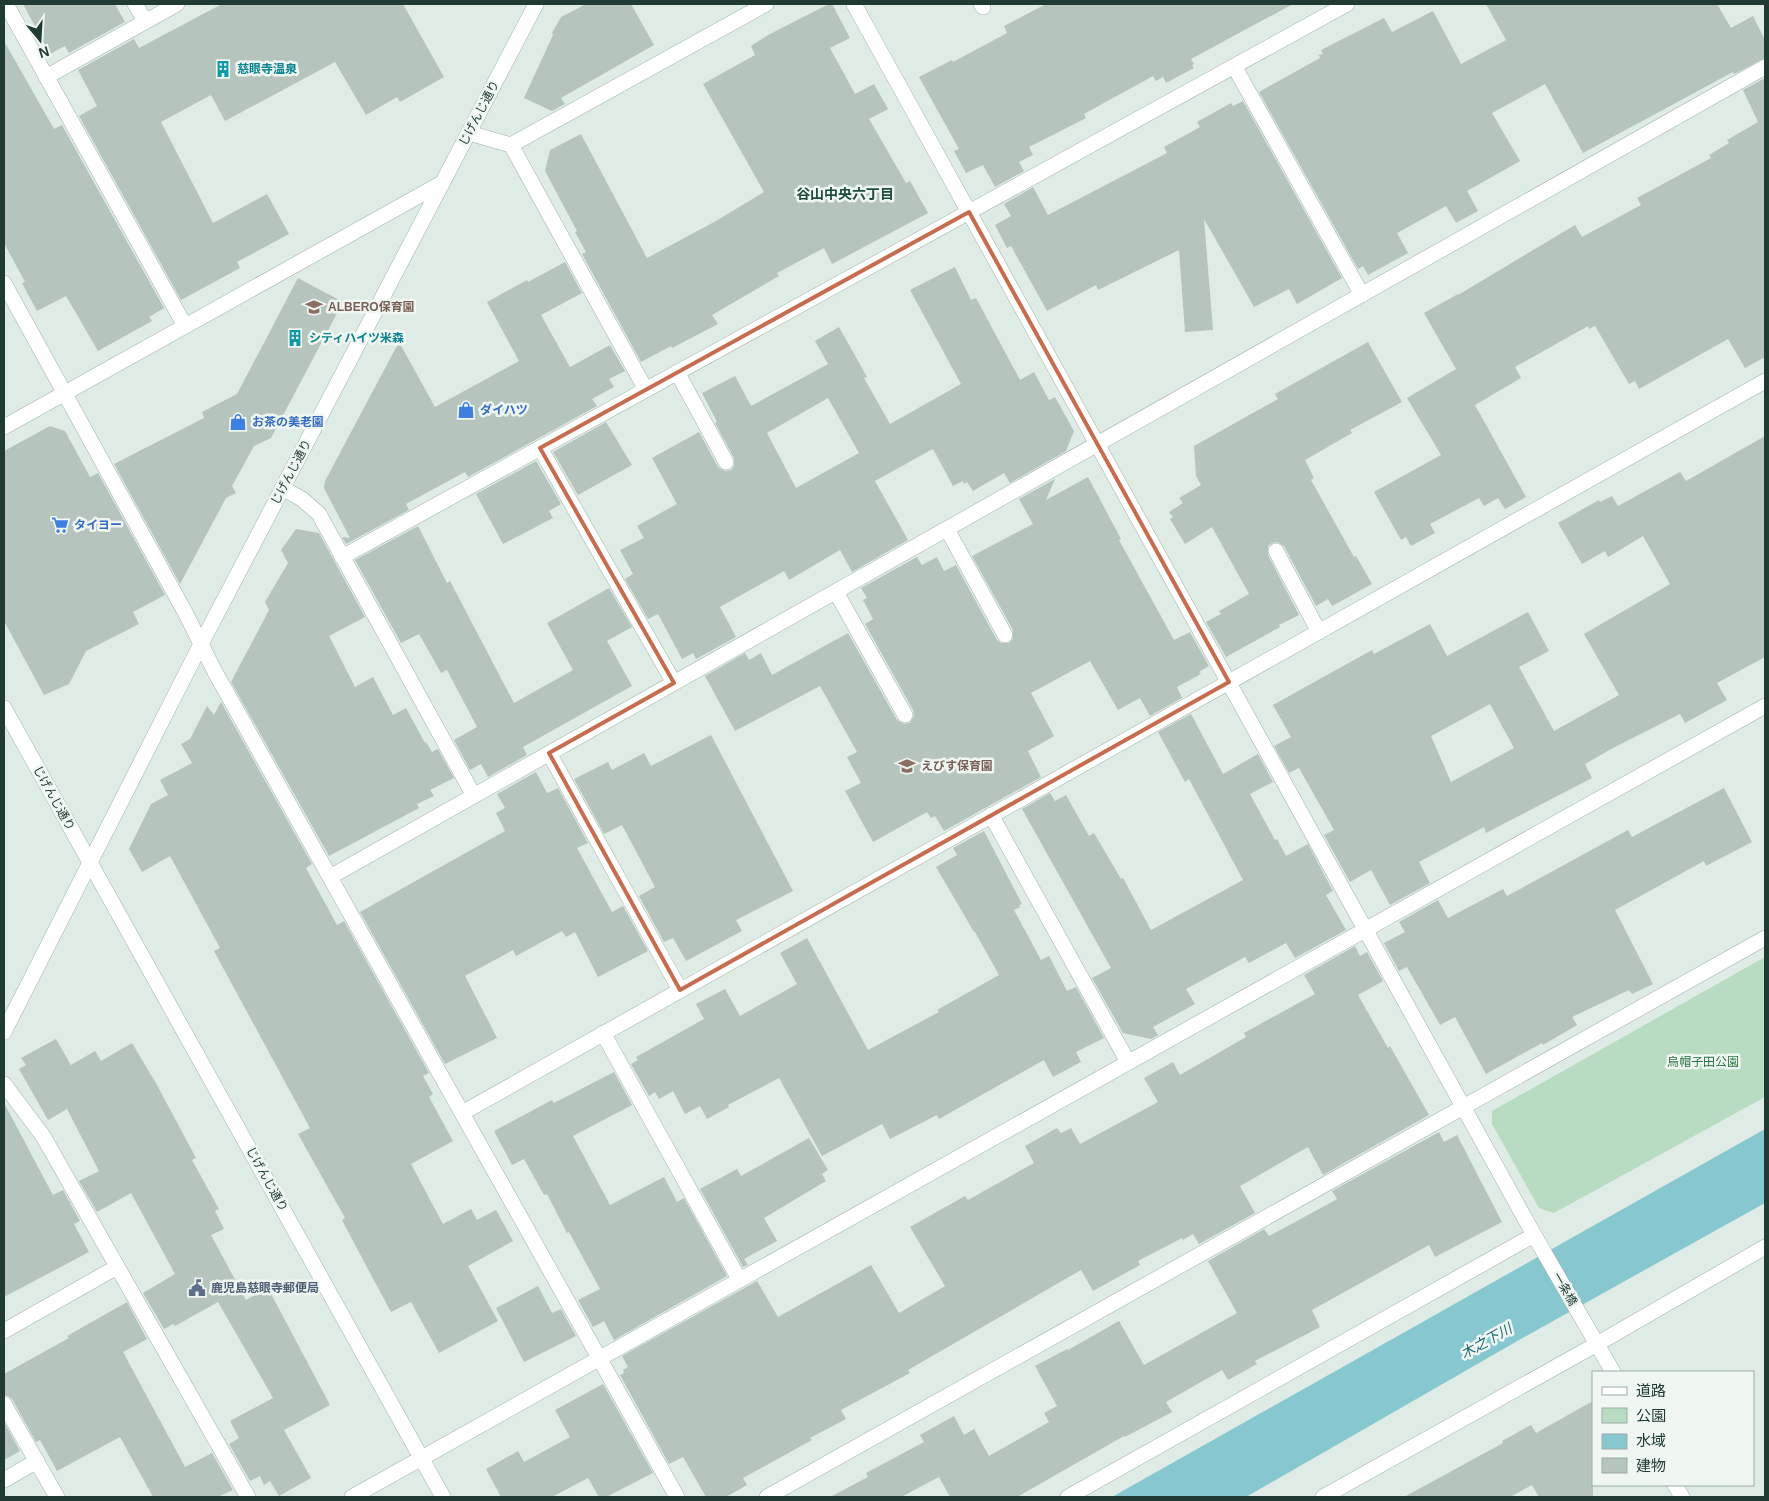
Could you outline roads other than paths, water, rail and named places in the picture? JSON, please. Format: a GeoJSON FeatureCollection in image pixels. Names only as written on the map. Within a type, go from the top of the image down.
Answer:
{"type":"FeatureCollection","features":[{"type":"Feature","properties":{"kind":"street"},"geometry":{"type":"LineString","coordinates":[[6,4],[185,326]]}},
{"type":"Feature","properties":{"kind":"street"},"geometry":{"type":"LineString","coordinates":[[134,4],[145,22]]}},
{"type":"Feature","properties":{"kind":"street"},"geometry":{"type":"LineString","coordinates":[[46,77],[177,4]]}},
{"type":"Feature","properties":{"kind":"street","name":"じげんじ通り"},"geometry":{"type":"LineString","coordinates":[[4,1032],[201,644],[536,4]]}},
{"type":"Feature","properties":{"kind":"street"},"geometry":{"type":"LineString","coordinates":[[469,133],[511,145],[766,4]]}},
{"type":"Feature","properties":{"kind":"street","name":"一条橋"},"geometry":{"type":"LineString","coordinates":[[854,4],[1537,1241],[1612,1371]]}},
{"type":"Feature","properties":{"kind":"street"},"geometry":{"type":"LineString","coordinates":[[342,558],[1347,4]]}},
{"type":"Feature","properties":{"kind":"street"},"geometry":{"type":"LineString","coordinates":[[1234,66],[1362,295]]}},
{"type":"Feature","properties":{"kind":"street"},"geometry":{"type":"LineString","coordinates":[[330,878],[1765,67]]}},
{"type":"Feature","properties":{"kind":"street"},"geometry":{"type":"LineString","coordinates":[[511,145],[646,390]]}},
{"type":"Feature","properties":{"kind":"street"},"geometry":{"type":"LineString","coordinates":[[4,427],[442,183]]}},
{"type":"Feature","properties":{"kind":"street"},"geometry":{"type":"LineString","coordinates":[[4,283],[215,672],[677,1497]]}},
{"type":"Feature","properties":{"kind":"street"},"geometry":{"type":"LineString","coordinates":[[677,372],[726,462]]}},
{"type":"Feature","properties":{"kind":"street"},"geometry":{"type":"LineString","coordinates":[[462,1113],[1765,381]]}},
{"type":"Feature","properties":{"kind":"street"},"geometry":{"type":"LineString","coordinates":[[540,448],[674,683]]}},
{"type":"Feature","properties":{"kind":"street"},"geometry":{"type":"LineString","coordinates":[[282,488],[302,499],[319,514],[474,796]]}},
{"type":"Feature","properties":{"kind":"street"},"geometry":{"type":"LineString","coordinates":[[947,529],[1005,635]]}},
{"type":"Feature","properties":{"kind":"street"},"geometry":{"type":"LineString","coordinates":[[1276,551],[1319,632]]}},
{"type":"Feature","properties":{"kind":"street"},"geometry":{"type":"LineString","coordinates":[[836,592],[905,715]]}},
{"type":"Feature","properties":{"kind":"street"},"geometry":{"type":"LineString","coordinates":[[352,1497],[1765,706]]}},
{"type":"Feature","properties":{"kind":"street","name":"じげんじ通り"},"geometry":{"type":"LineString","coordinates":[[4,708],[444,1497]]}},
{"type":"Feature","properties":{"kind":"street"},"geometry":{"type":"LineString","coordinates":[[549,753],[680,990]]}},
{"type":"Feature","properties":{"kind":"street"},"geometry":{"type":"LineString","coordinates":[[991,815],[1128,1062]]}},
{"type":"Feature","properties":{"kind":"street"},"geometry":{"type":"LineString","coordinates":[[766,1497],[1765,938]]}},
{"type":"Feature","properties":{"kind":"street"},"geometry":{"type":"LineString","coordinates":[[603,1034],[740,1279]]}},
{"type":"Feature","properties":{"kind":"street"},"geometry":{"type":"LineString","coordinates":[[4,1084],[43,1136],[248,1497]]}},
{"type":"Feature","properties":{"kind":"street"},"geometry":{"type":"LineString","coordinates":[[1068,1497],[1537,1241]]}},
{"type":"Feature","properties":{"kind":"street"},"geometry":{"type":"LineString","coordinates":[[1322,1497],[1597,1344],[1765,1247]]}},
{"type":"Feature","properties":{"kind":"street"},"geometry":{"type":"LineString","coordinates":[[4,1331],[117,1267]]}},
{"type":"Feature","properties":{"kind":"street"},"geometry":{"type":"LineString","coordinates":[[4,1404],[57,1497]]}},
{"type":"Feature","properties":{"kind":"street"},"geometry":{"type":"LineString","coordinates":[[4,1480],[36,1461]]}},
{"type":"Feature","properties":{"kind":"street"},"geometry":{"type":"LineString","coordinates":[[1676,1486],[1682,1497]]}},
{"type":"Feature","properties":{"kind":"water","name":"木之下川"},"geometry":{"type":"Polygon","coordinates":[[[1765,1129],[1765,1203],[1519,1340],[1246,1497],[1112,1497],[1765,1129]]]}},
{"type":"Feature","properties":{"kind":"place","name":"慈眼寺温泉"},"geometry":{"type":"Point","coordinates":[223,69]}},
{"type":"Feature","properties":{"kind":"place","name":"ALBERO保育園"},"geometry":{"type":"Point","coordinates":[314,307]}},
{"type":"Feature","properties":{"kind":"place","name":"シティハイツ米森"},"geometry":{"type":"Point","coordinates":[295,338]}},
{"type":"Feature","properties":{"kind":"place","name":"ダイハツ"},"geometry":{"type":"Point","coordinates":[466,410]}},
{"type":"Feature","properties":{"kind":"place","name":"お茶の美老園"},"geometry":{"type":"Point","coordinates":[238,422]}},
{"type":"Feature","properties":{"kind":"place","name":"タイヨー"},"geometry":{"type":"Point","coordinates":[60,525]}},
{"type":"Feature","properties":{"kind":"place","name":"えびす保育園"},"geometry":{"type":"Point","coordinates":[907,766]}},
{"type":"Feature","properties":{"kind":"place","name":"鹿児島慈眼寺郵便局"},"geometry":{"type":"Point","coordinates":[197,1288]}},
{"type":"Feature","properties":{"kind":"district","name":"谷山中央六丁目"},"geometry":{"type":"Point","coordinates":[845,194]}},
{"type":"Feature","properties":{"kind":"park label","name":"烏帽子田公園"},"geometry":{"type":"Point","coordinates":[1703,1062]}}]}
